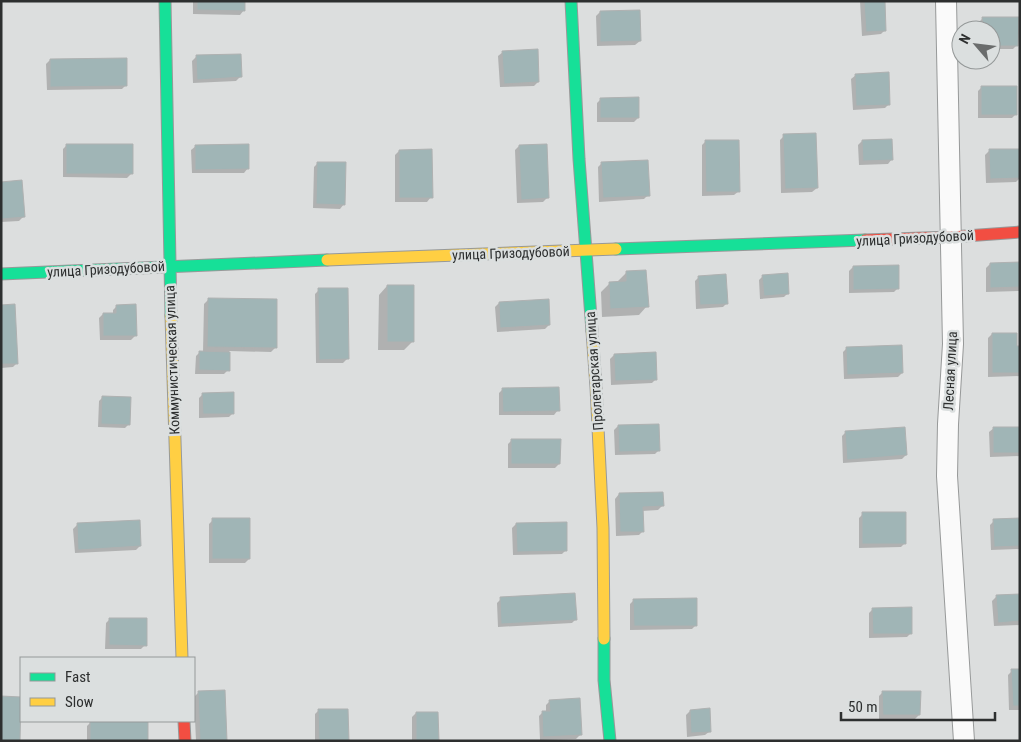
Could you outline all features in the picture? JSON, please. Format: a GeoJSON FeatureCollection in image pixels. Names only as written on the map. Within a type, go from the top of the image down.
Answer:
{"type":"FeatureCollection","features":[{"type":"Feature","properties":{"kind":"street","name":"Коммунистическая улица"},"geometry":{"type":"LineString","coordinates":[[165,1],[169,266],[182,657]]}},
{"type":"Feature","properties":{"kind":"street","name":"Пролетарская улица"},"geometry":{"type":"LineString","coordinates":[[572,1],[579,158],[596,387],[603,528],[604,680],[610,741]]}},
{"type":"Feature","properties":{"kind":"street","name":"Лесная улица"},"geometry":{"type":"LineString","coordinates":[[946,1],[953,344],[947,476],[964,741]]}},
{"type":"Feature","properties":{"kind":"street","name":"улица Гризодубовой"},"geometry":{"type":"LineString","coordinates":[[1,274],[951,237],[1020,232]]}},
{"type":"Feature","properties":{"kind":"street"},"geometry":{"type":"LineString","coordinates":[[184,722],[185,741]]}},
{"type":"Feature","properties":{"kind":"building"},"geometry":{"type":"Polygon","coordinates":[[[197,1],[245,1],[245,11],[197,10],[197,1]]]}},
{"type":"Feature","properties":{"kind":"building"},"geometry":{"type":"Polygon","coordinates":[[[864,1],[885,1],[886,31],[866,32],[864,1]]]}},
{"type":"Feature","properties":{"kind":"building"},"geometry":{"type":"Polygon","coordinates":[[[640,10],[641,41],[600,42],[600,11],[640,10]]]}},
{"type":"Feature","properties":{"kind":"building"},"geometry":{"type":"Polygon","coordinates":[[[982,17],[1019,17],[1018,46],[1001,46],[1001,20],[982,20],[982,17]]]}},
{"type":"Feature","properties":{"kind":"building"},"geometry":{"type":"Polygon","coordinates":[[[538,49],[539,82],[504,84],[502,51],[538,49]]]}},
{"type":"Feature","properties":{"kind":"building"},"geometry":{"type":"Polygon","coordinates":[[[241,54],[242,77],[197,80],[196,55],[241,54]]]}},
{"type":"Feature","properties":{"kind":"building"},"geometry":{"type":"Polygon","coordinates":[[[127,58],[127,86],[50,87],[50,59],[127,58]]]}},
{"type":"Feature","properties":{"kind":"building"},"geometry":{"type":"Polygon","coordinates":[[[889,72],[890,105],[856,106],[855,74],[889,72]]]}},
{"type":"Feature","properties":{"kind":"building"},"geometry":{"type":"Polygon","coordinates":[[[981,86],[1017,86],[1017,115],[981,115],[981,86]]]}},
{"type":"Feature","properties":{"kind":"building"},"geometry":{"type":"Polygon","coordinates":[[[639,97],[639,118],[600,118],[600,98],[639,97]]]}},
{"type":"Feature","properties":{"kind":"building"},"geometry":{"type":"Polygon","coordinates":[[[816,133],[818,188],[785,189],[783,134],[816,133]]]}},
{"type":"Feature","properties":{"kind":"building"},"geometry":{"type":"Polygon","coordinates":[[[892,139],[893,160],[863,161],[862,140],[892,139]]]}},
{"type":"Feature","properties":{"kind":"building"},"geometry":{"type":"Polygon","coordinates":[[[705,140],[739,140],[740,192],[706,192],[705,140]]]}},
{"type":"Feature","properties":{"kind":"building"},"geometry":{"type":"Polygon","coordinates":[[[66,144],[133,144],[133,174],[66,174],[66,144]]]}},
{"type":"Feature","properties":{"kind":"building"},"geometry":{"type":"Polygon","coordinates":[[[249,144],[249,169],[195,170],[195,145],[249,144]]]}},
{"type":"Feature","properties":{"kind":"building"},"geometry":{"type":"Polygon","coordinates":[[[547,144],[549,198],[521,200],[519,145],[547,144]]]}},
{"type":"Feature","properties":{"kind":"building"},"geometry":{"type":"Polygon","coordinates":[[[432,149],[433,198],[399,198],[399,150],[432,149]]]}},
{"type":"Feature","properties":{"kind":"building"},"geometry":{"type":"Polygon","coordinates":[[[989,149],[1020,149],[1020,178],[990,179],[989,149]]]}},
{"type":"Feature","properties":{"kind":"building"},"geometry":{"type":"Polygon","coordinates":[[[648,160],[650,196],[603,198],[601,162],[648,160]]]}},
{"type":"Feature","properties":{"kind":"building"},"geometry":{"type":"Polygon","coordinates":[[[317,162],[346,162],[345,205],[316,204],[317,162]]]}},
{"type":"Feature","properties":{"kind":"building"},"geometry":{"type":"Polygon","coordinates":[[[22,180],[25,217],[1,219],[1,182],[22,180]]]}},
{"type":"Feature","properties":{"kind":"building"},"geometry":{"type":"Polygon","coordinates":[[[1020,262],[1020,287],[990,288],[990,263],[1020,262]]]}},
{"type":"Feature","properties":{"kind":"building"},"geometry":{"type":"Polygon","coordinates":[[[899,265],[899,289],[853,290],[853,266],[899,265]]]}},
{"type":"Feature","properties":{"kind":"building"},"geometry":{"type":"Polygon","coordinates":[[[646,270],[649,307],[610,309],[609,282],[626,281],[626,271],[646,270]]]}},
{"type":"Feature","properties":{"kind":"building"},"geometry":{"type":"Polygon","coordinates":[[[788,273],[789,294],[764,296],[762,275],[788,273]]]}},
{"type":"Feature","properties":{"kind":"building"},"geometry":{"type":"Polygon","coordinates":[[[726,274],[728,304],[700,305],[698,276],[726,274]]]}},
{"type":"Feature","properties":{"kind":"building"},"geometry":{"type":"Polygon","coordinates":[[[387,285],[414,285],[414,342],[387,342],[387,285]]]}},
{"type":"Feature","properties":{"kind":"building"},"geometry":{"type":"Polygon","coordinates":[[[318,288],[348,288],[349,359],[319,360],[318,288]]]}},
{"type":"Feature","properties":{"kind":"building"},"geometry":{"type":"Polygon","coordinates":[[[208,298],[277,299],[277,348],[207,347],[208,298]]]}},
{"type":"Feature","properties":{"kind":"building"},"geometry":{"type":"Polygon","coordinates":[[[549,299],[550,325],[500,328],[499,302],[549,299]]]}},
{"type":"Feature","properties":{"kind":"building"},"geometry":{"type":"Polygon","coordinates":[[[15,304],[18,364],[1,364],[1,305],[15,304]]]}},
{"type":"Feature","properties":{"kind":"building"},"geometry":{"type":"Polygon","coordinates":[[[136,304],[137,336],[103,336],[103,313],[116,313],[116,305],[136,304]]]}},
{"type":"Feature","properties":{"kind":"building"},"geometry":{"type":"Polygon","coordinates":[[[992,333],[1017,333],[1017,346],[1020,346],[1020,373],[992,373],[992,333]]]}},
{"type":"Feature","properties":{"kind":"building"},"geometry":{"type":"Polygon","coordinates":[[[902,345],[903,373],[847,375],[846,347],[902,345]]]}},
{"type":"Feature","properties":{"kind":"building"},"geometry":{"type":"Polygon","coordinates":[[[199,351],[230,352],[230,371],[199,370],[199,351]]]}},
{"type":"Feature","properties":{"kind":"building"},"geometry":{"type":"Polygon","coordinates":[[[656,352],[657,380],[615,381],[614,354],[656,352]]]}},
{"type":"Feature","properties":{"kind":"building"},"geometry":{"type":"Polygon","coordinates":[[[559,387],[560,411],[503,412],[502,388],[559,387]]]}},
{"type":"Feature","properties":{"kind":"building"},"geometry":{"type":"Polygon","coordinates":[[[234,392],[234,414],[203,414],[202,393],[234,392]]]}},
{"type":"Feature","properties":{"kind":"building"},"geometry":{"type":"Polygon","coordinates":[[[102,396],[131,397],[130,425],[101,424],[102,396]]]}},
{"type":"Feature","properties":{"kind":"building"},"geometry":{"type":"Polygon","coordinates":[[[659,424],[660,451],[619,452],[618,425],[659,424]]]}},
{"type":"Feature","properties":{"kind":"building"},"geometry":{"type":"Polygon","coordinates":[[[905,427],[907,455],[847,460],[845,431],[905,427]]]}},
{"type":"Feature","properties":{"kind":"building"},"geometry":{"type":"Polygon","coordinates":[[[993,427],[1020,427],[1020,453],[993,453],[993,427]]]}},
{"type":"Feature","properties":{"kind":"building"},"geometry":{"type":"Polygon","coordinates":[[[511,439],[561,439],[560,464],[511,464],[511,439]]]}},
{"type":"Feature","properties":{"kind":"building"},"geometry":{"type":"Polygon","coordinates":[[[663,492],[664,506],[643,507],[644,532],[620,532],[619,493],[663,492]]]}},
{"type":"Feature","properties":{"kind":"building"},"geometry":{"type":"Polygon","coordinates":[[[862,512],[906,512],[906,544],[862,544],[862,512]]]}},
{"type":"Feature","properties":{"kind":"building"},"geometry":{"type":"Polygon","coordinates":[[[212,518],[250,518],[250,559],[212,559],[212,518]]]}},
{"type":"Feature","properties":{"kind":"building"},"geometry":{"type":"Polygon","coordinates":[[[1020,518],[1020,546],[994,547],[993,519],[1020,518]]]}},
{"type":"Feature","properties":{"kind":"building"},"geometry":{"type":"Polygon","coordinates":[[[140,520],[141,546],[78,550],[77,523],[140,520]]]}},
{"type":"Feature","properties":{"kind":"building"},"geometry":{"type":"Polygon","coordinates":[[[567,522],[567,551],[517,552],[516,523],[567,522]]]}},
{"type":"Feature","properties":{"kind":"building"},"geometry":{"type":"Polygon","coordinates":[[[575,593],[577,620],[501,624],[500,597],[575,593]]]}},
{"type":"Feature","properties":{"kind":"building"},"geometry":{"type":"Polygon","coordinates":[[[1020,594],[1020,621],[998,623],[996,595],[1020,594]]]}},
{"type":"Feature","properties":{"kind":"building"},"geometry":{"type":"Polygon","coordinates":[[[697,598],[697,626],[634,626],[633,599],[697,598]]]}},
{"type":"Feature","properties":{"kind":"building"},"geometry":{"type":"Polygon","coordinates":[[[912,607],[912,634],[873,634],[872,608],[912,607]]]}},
{"type":"Feature","properties":{"kind":"building"},"geometry":{"type":"Polygon","coordinates":[[[109,618],[147,618],[147,646],[109,645],[109,618]]]}},
{"type":"Feature","properties":{"kind":"building"},"geometry":{"type":"Polygon","coordinates":[[[1011,669],[1020,669],[1020,706],[1013,706],[1011,669]]]}},
{"type":"Feature","properties":{"kind":"building"},"geometry":{"type":"Polygon","coordinates":[[[225,690],[227,741],[200,741],[198,691],[225,690]]]}},
{"type":"Feature","properties":{"kind":"building"},"geometry":{"type":"Polygon","coordinates":[[[882,691],[921,691],[920,715],[883,715],[882,691]]]}},
{"type":"Feature","properties":{"kind":"building"},"geometry":{"type":"Polygon","coordinates":[[[1,696],[20,697],[20,741],[1,741],[1,696]]]}},
{"type":"Feature","properties":{"kind":"building"},"geometry":{"type":"Polygon","coordinates":[[[580,698],[582,735],[543,737],[542,711],[550,711],[549,700],[580,698]]]}},
{"type":"Feature","properties":{"kind":"building"},"geometry":{"type":"Polygon","coordinates":[[[710,708],[711,732],[691,733],[690,710],[710,708]]]}},
{"type":"Feature","properties":{"kind":"building"},"geometry":{"type":"Polygon","coordinates":[[[318,709],[348,709],[349,741],[319,741],[318,709]]]}},
{"type":"Feature","properties":{"kind":"building"},"geometry":{"type":"Polygon","coordinates":[[[416,712],[438,712],[439,741],[416,741],[416,712]]]}},
{"type":"Feature","properties":{"kind":"building"},"geometry":{"type":"Polygon","coordinates":[[[90,722],[148,722],[148,741],[90,741],[90,722]]]}},
{"type":"Feature","properties":{"kind":"traffic: fast"},"geometry":{"type":"LineString","coordinates":[[165,1],[171,316]]}},
{"type":"Feature","properties":{"kind":"traffic: fast"},"geometry":{"type":"LineString","coordinates":[[571,1],[579,159],[592,331]]}},
{"type":"Feature","properties":{"kind":"traffic: fast"},"geometry":{"type":"LineString","coordinates":[[616,249],[865,240]]}},
{"type":"Feature","properties":{"kind":"traffic: fast"},"geometry":{"type":"LineString","coordinates":[[1,274],[327,260]]}},
{"type":"Feature","properties":{"kind":"traffic: fast"},"geometry":{"type":"LineString","coordinates":[[604,639],[604,680],[610,741]]}},
{"type":"Feature","properties":{"kind":"traffic: slow"},"geometry":{"type":"LineString","coordinates":[[327,260],[616,249]]}},
{"type":"Feature","properties":{"kind":"traffic: slow"},"geometry":{"type":"LineString","coordinates":[[171,316],[182,657]]}},
{"type":"Feature","properties":{"kind":"traffic: slow"},"geometry":{"type":"LineString","coordinates":[[592,331],[603,528],[604,639]]}},
{"type":"Feature","properties":{"kind":"traffic: jam"},"geometry":{"type":"LineString","coordinates":[[865,240],[1020,232]]}},
{"type":"Feature","properties":{"kind":"traffic: jam"},"geometry":{"type":"LineString","coordinates":[[184,722],[185,741]]}}]}
